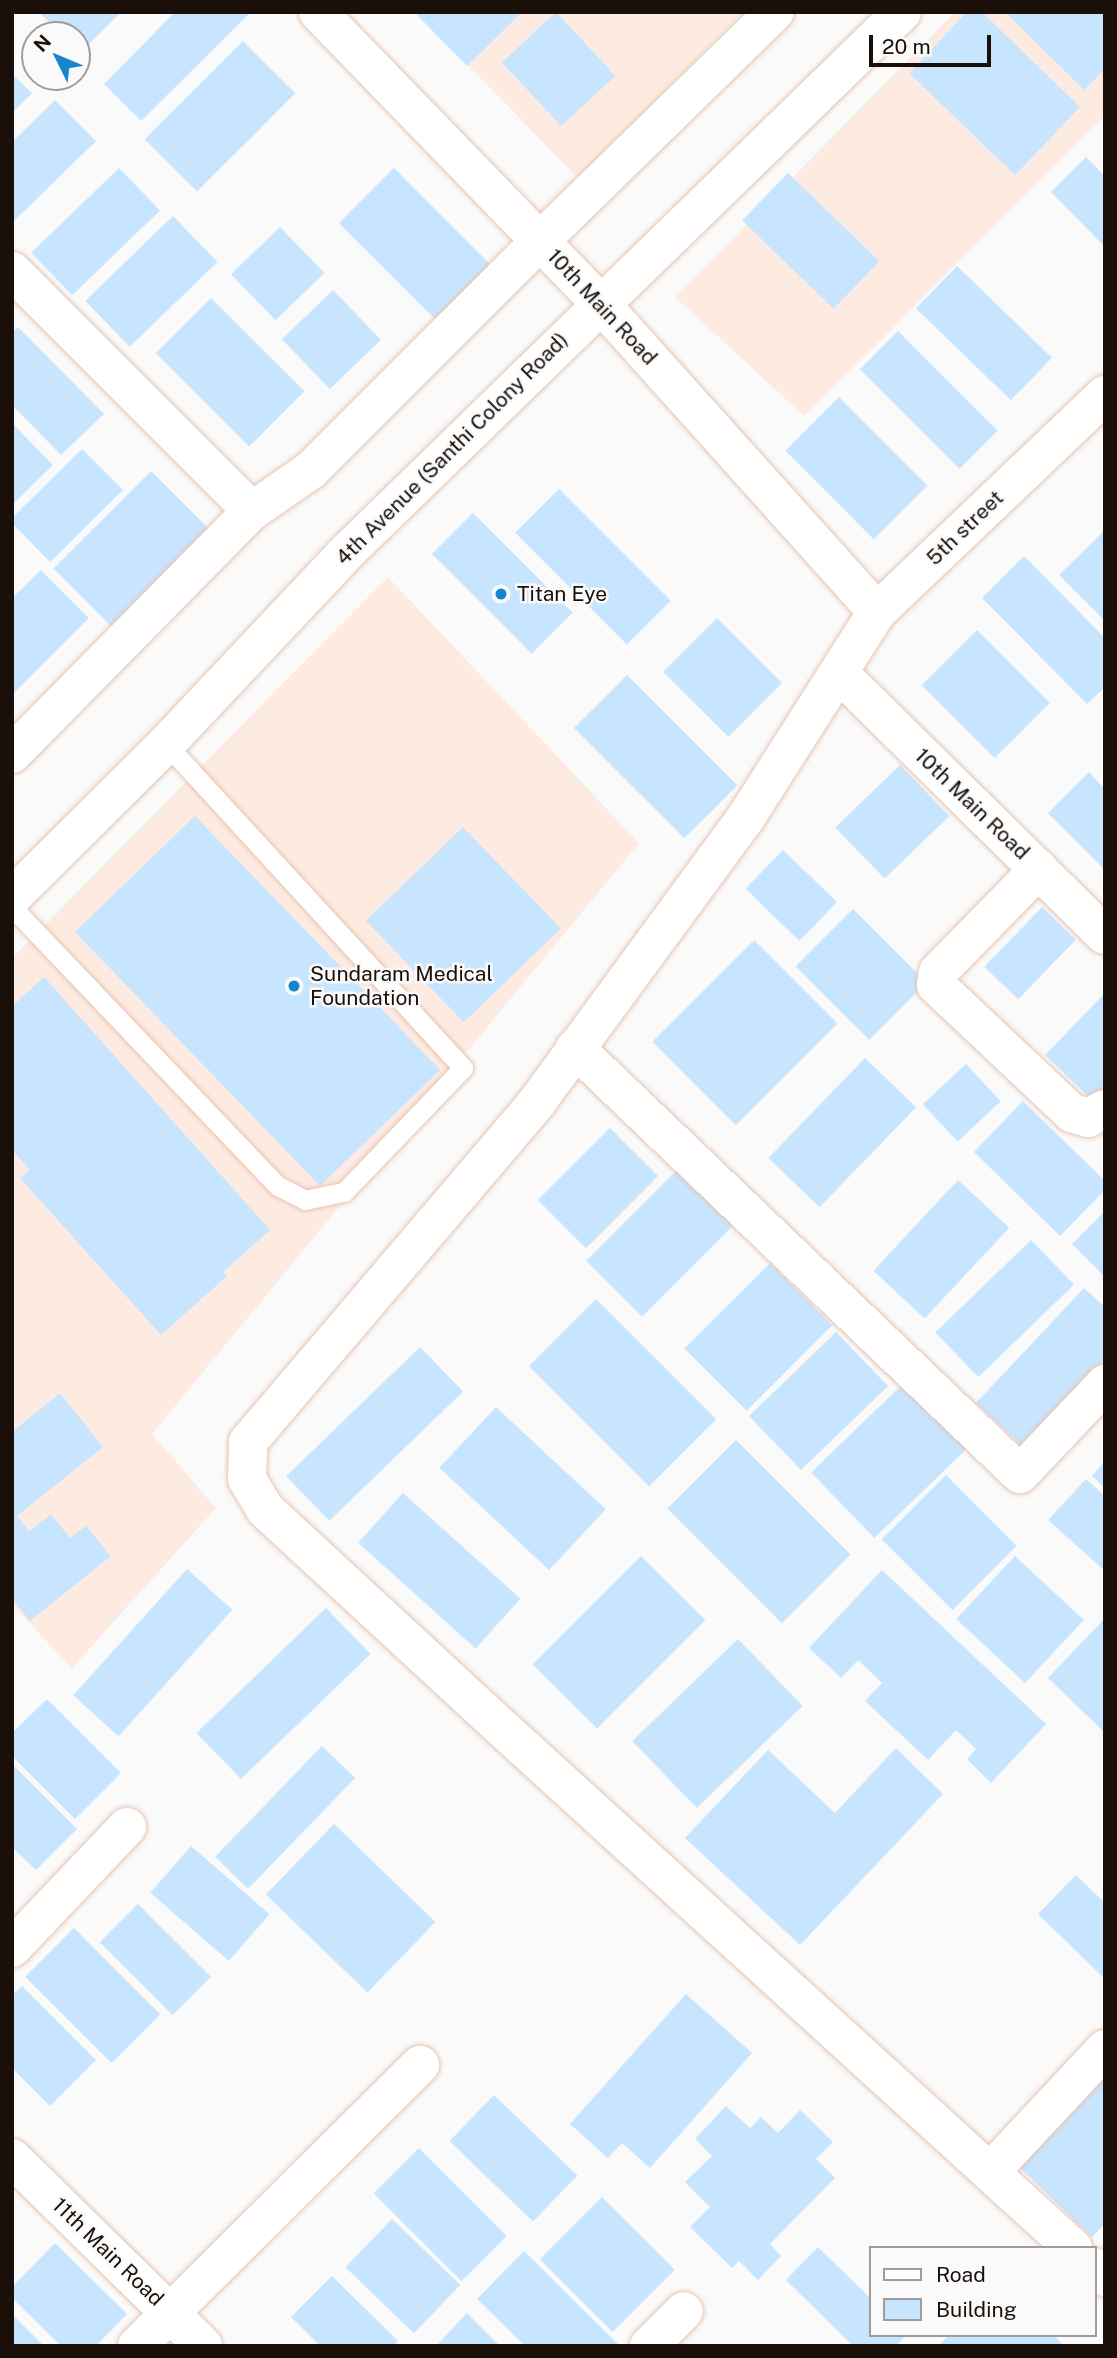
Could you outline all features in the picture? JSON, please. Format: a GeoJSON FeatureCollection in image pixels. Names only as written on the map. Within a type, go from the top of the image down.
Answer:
{"type":"FeatureCollection","features":[{"type":"Feature","properties":{"kind":"street","name":"10th Main Road"},"geometry":{"type":"LineString","coordinates":[[317,12],[600,303],[877,612]]}},
{"type":"Feature","properties":{"kind":"street"},"geometry":{"type":"LineString","coordinates":[[12,754],[252,511],[311,470],[540,241],[775,12]]}},
{"type":"Feature","properties":{"kind":"street","name":"4th Avenue (Santhi Colony Road)"},"geometry":{"type":"LineString","coordinates":[[12,897],[166,744],[348,551],[902,12]]}},
{"type":"Feature","properties":{"kind":"street"},"geometry":{"type":"LineString","coordinates":[[12,271],[252,511]]}},
{"type":"Feature","properties":{"kind":"street","name":"5th street"},"geometry":{"type":"LineString","coordinates":[[1071,2246],[265,1509],[247,1479],[248,1442],[537,1102],[745,819],[877,612],[1105,395]]}},
{"type":"Feature","properties":{"kind":"street","name":"10th Main Road"},"geometry":{"type":"LineString","coordinates":[[839,673],[1105,935]]}},
{"type":"Feature","properties":{"kind":"street"},"geometry":{"type":"LineString","coordinates":[[1039,869],[938,972],[936,985],[1072,1113],[1088,1118],[1105,1109]]}},
{"type":"Feature","properties":{"kind":"street"},"geometry":{"type":"LineString","coordinates":[[575,1048],[1020,1474],[1105,1384]]}},
{"type":"Feature","properties":{"kind":"street"},"geometry":{"type":"LineString","coordinates":[[12,1948],[127,1827]]}},
{"type":"Feature","properties":{"kind":"street"},"geometry":{"type":"LineString","coordinates":[[991,2171],[1105,2049]]}},
{"type":"Feature","properties":{"kind":"street"},"geometry":{"type":"LineString","coordinates":[[137,2346],[420,2065]]}},
{"type":"Feature","properties":{"kind":"street","name":"11th Main Road"},"geometry":{"type":"LineString","coordinates":[[12,2158],[203,2346]]}},
{"type":"Feature","properties":{"kind":"street"},"geometry":{"type":"LineString","coordinates":[[649,2346],[684,2311]]}},
{"type":"Feature","properties":{"kind":"lane"},"geometry":{"type":"LineString","coordinates":[[12,907],[278,1186],[305,1200],[344,1192],[463,1068],[166,744]]}},
{"type":"Feature","properties":{"kind":"shaded area"},"geometry":{"type":"Polygon","coordinates":[[[416,12],[743,12],[578,178],[416,12]]]}},
{"type":"Feature","properties":{"kind":"shaded area"},"geometry":{"type":"Polygon","coordinates":[[[955,12],[1105,12],[1105,116],[804,416],[675,297],[955,12]]]}},
{"type":"Feature","properties":{"kind":"shaded area"},"geometry":{"type":"Polygon","coordinates":[[[388,577],[639,843],[152,1434],[216,1508],[72,1668],[12,1605],[12,958],[388,577]]]}},
{"type":"Feature","properties":{"kind":"building"},"geometry":{"type":"Polygon","coordinates":[[[39,12],[121,12],[91,42],[91,21],[48,21],[39,12]]]}},
{"type":"Feature","properties":{"kind":"building"},"geometry":{"type":"Polygon","coordinates":[[[175,12],[251,12],[141,121],[104,84],[175,12]]]}},
{"type":"Feature","properties":{"kind":"building"},"geometry":{"type":"Polygon","coordinates":[[[414,12],[522,12],[467,66],[414,12]]]}},
{"type":"Feature","properties":{"kind":"building"},"geometry":{"type":"Polygon","coordinates":[[[556,12],[615,76],[561,126],[502,62],[556,12]]]}},
{"type":"Feature","properties":{"kind":"building"},"geometry":{"type":"Polygon","coordinates":[[[967,12],[982,12],[1080,107],[1015,175],[909,73],[967,12]]]}},
{"type":"Feature","properties":{"kind":"building"},"geometry":{"type":"Polygon","coordinates":[[[1005,12],[1103,12],[1105,69],[1084,90],[1005,12]]]}},
{"type":"Feature","properties":{"kind":"building"},"geometry":{"type":"Polygon","coordinates":[[[243,41],[295,93],[197,192],[145,139],[243,41]]]}},
{"type":"Feature","properties":{"kind":"building"},"geometry":{"type":"Polygon","coordinates":[[[12,74],[21,83],[21,91],[32,93],[12,113],[12,74]]]}},
{"type":"Feature","properties":{"kind":"building"},"geometry":{"type":"Polygon","coordinates":[[[55,100],[96,141],[12,223],[12,142],[55,100]]]}},
{"type":"Feature","properties":{"kind":"building"},"geometry":{"type":"Polygon","coordinates":[[[1086,157],[1105,176],[1105,247],[1051,192],[1086,157]]]}},
{"type":"Feature","properties":{"kind":"building"},"geometry":{"type":"Polygon","coordinates":[[[119,168],[160,210],[72,295],[31,253],[119,168]]]}},
{"type":"Feature","properties":{"kind":"building"},"geometry":{"type":"Polygon","coordinates":[[[394,168],[494,268],[439,323],[339,223],[394,168]]]}},
{"type":"Feature","properties":{"kind":"building"},"geometry":{"type":"Polygon","coordinates":[[[788,173],[879,261],[834,309],[742,220],[788,173]]]}},
{"type":"Feature","properties":{"kind":"building"},"geometry":{"type":"Polygon","coordinates":[[[173,216],[217,262],[130,347],[85,301],[173,216]]]}},
{"type":"Feature","properties":{"kind":"building"},"geometry":{"type":"Polygon","coordinates":[[[280,227],[324,273],[276,320],[231,274],[280,227]]]}},
{"type":"Feature","properties":{"kind":"building"},"geometry":{"type":"Polygon","coordinates":[[[957,266],[1052,358],[1011,400],[916,308],[957,266]]]}},
{"type":"Feature","properties":{"kind":"building"},"geometry":{"type":"Polygon","coordinates":[[[333,290],[381,340],[330,389],[282,339],[333,290]]]}},
{"type":"Feature","properties":{"kind":"building"},"geometry":{"type":"Polygon","coordinates":[[[211,298],[304,391],[249,446],[156,353],[211,298]]]}},
{"type":"Feature","properties":{"kind":"building"},"geometry":{"type":"Polygon","coordinates":[[[18,327],[104,414],[61,455],[12,405],[12,333],[18,327]]]}},
{"type":"Feature","properties":{"kind":"building"},"geometry":{"type":"Polygon","coordinates":[[[898,331],[998,431],[960,469],[860,369],[898,331]]]}},
{"type":"Feature","properties":{"kind":"building"},"geometry":{"type":"Polygon","coordinates":[[[839,397],[927,485],[874,539],[785,451],[839,397]]]}},
{"type":"Feature","properties":{"kind":"building"},"geometry":{"type":"Polygon","coordinates":[[[12,423],[53,465],[12,505],[12,423]]]}},
{"type":"Feature","properties":{"kind":"building"},"geometry":{"type":"Polygon","coordinates":[[[82,449],[123,490],[50,562],[12,523],[12,518],[82,449]]]}},
{"type":"Feature","properties":{"kind":"building"},"geometry":{"type":"Polygon","coordinates":[[[151,471],[213,533],[116,631],[53,569],[151,471]]]}},
{"type":"Feature","properties":{"kind":"building"},"geometry":{"type":"Polygon","coordinates":[[[559,489],[671,601],[627,645],[515,533],[559,489]]]}},
{"type":"Feature","properties":{"kind":"building"},"geometry":{"type":"Polygon","coordinates":[[[473,513],[573,613],[532,654],[432,554],[473,513]]]}},
{"type":"Feature","properties":{"kind":"building"},"geometry":{"type":"Polygon","coordinates":[[[1105,530],[1105,621],[1059,575],[1105,530]]]}},
{"type":"Feature","properties":{"kind":"building"},"geometry":{"type":"Polygon","coordinates":[[[1024,556],[1105,638],[1105,687],[1087,704],[982,598],[1024,556]]]}},
{"type":"Feature","properties":{"kind":"building"},"geometry":{"type":"Polygon","coordinates":[[[41,570],[89,618],[14,693],[12,598],[41,570]]]}},
{"type":"Feature","properties":{"kind":"building"},"geometry":{"type":"Polygon","coordinates":[[[717,618],[782,683],[728,737],[663,672],[717,618]]]}},
{"type":"Feature","properties":{"kind":"building"},"geometry":{"type":"Polygon","coordinates":[[[977,630],[1050,703],[995,758],[922,685],[977,630]]]}},
{"type":"Feature","properties":{"kind":"building"},"geometry":{"type":"Polygon","coordinates":[[[627,675],[737,785],[684,838],[574,728],[627,675]]]}},
{"type":"Feature","properties":{"kind":"building"},"geometry":{"type":"Polygon","coordinates":[[[900,765],[949,816],[885,879],[835,828],[900,765]]]}},
{"type":"Feature","properties":{"kind":"building"},"geometry":{"type":"Polygon","coordinates":[[[1089,772],[1105,789],[1105,870],[1048,813],[1089,772]]]}},
{"type":"Feature","properties":{"kind":"building"},"geometry":{"type":"Polygon","coordinates":[[[195,816],[440,1070],[320,1186],[75,932],[195,816]]]}},
{"type":"Feature","properties":{"kind":"building"},"geometry":{"type":"Polygon","coordinates":[[[463,827],[561,928],[464,1022],[366,921],[463,827]]]}},
{"type":"Feature","properties":{"kind":"building"},"geometry":{"type":"Polygon","coordinates":[[[783,850],[837,902],[799,941],[745,889],[783,850]]]}},
{"type":"Feature","properties":{"kind":"building"},"geometry":{"type":"Polygon","coordinates":[[[1042,907],[1076,940],[1018,999],[984,967],[1042,907]]]}},
{"type":"Feature","properties":{"kind":"building"},"geometry":{"type":"Polygon","coordinates":[[[853,909],[927,983],[869,1040],[796,966],[853,909]]]}},
{"type":"Feature","properties":{"kind":"building"},"geometry":{"type":"Polygon","coordinates":[[[754,940],[837,1023],[736,1125],[652,1042],[754,940]]]}},
{"type":"Feature","properties":{"kind":"building"},"geometry":{"type":"Polygon","coordinates":[[[44,977],[270,1230],[223,1272],[227,1276],[161,1335],[20,1178],[30,1170],[12,1150],[12,1006],[44,977]]]}},
{"type":"Feature","properties":{"kind":"building"},"geometry":{"type":"Polygon","coordinates":[[[1105,993],[1105,1092],[1095,1103],[1045,1055],[1105,993]]]}},
{"type":"Feature","properties":{"kind":"building"},"geometry":{"type":"Polygon","coordinates":[[[865,1058],[916,1107],[820,1207],[768,1158],[865,1058]]]}},
{"type":"Feature","properties":{"kind":"building"},"geometry":{"type":"Polygon","coordinates":[[[966,1064],[1001,1101],[958,1142],[923,1104],[966,1064]]]}},
{"type":"Feature","properties":{"kind":"building"},"geometry":{"type":"Polygon","coordinates":[[[1023,1101],[1105,1181],[1105,1190],[1060,1236],[974,1152],[1023,1101]]]}},
{"type":"Feature","properties":{"kind":"building"},"geometry":{"type":"Polygon","coordinates":[[[610,1128],[658,1176],[586,1248],[538,1200],[610,1128]]]}},
{"type":"Feature","properties":{"kind":"building"},"geometry":{"type":"Polygon","coordinates":[[[681,1166],[737,1222],[642,1317],[586,1261],[681,1166]]]}},
{"type":"Feature","properties":{"kind":"building"},"geometry":{"type":"Polygon","coordinates":[[[958,1180],[1009,1228],[925,1318],[873,1271],[958,1180]]]}},
{"type":"Feature","properties":{"kind":"building"},"geometry":{"type":"Polygon","coordinates":[[[1105,1211],[1105,1277],[1072,1244],[1105,1211]]]}},
{"type":"Feature","properties":{"kind":"building"},"geometry":{"type":"Polygon","coordinates":[[[1031,1240],[1074,1285],[978,1377],[935,1332],[1031,1240]]]}},
{"type":"Feature","properties":{"kind":"building"},"geometry":{"type":"Polygon","coordinates":[[[770,1263],[832,1325],[747,1411],[684,1349],[770,1263]]]}},
{"type":"Feature","properties":{"kind":"building"},"geometry":{"type":"Polygon","coordinates":[[[1084,1288],[1105,1307],[1105,1359],[1023,1447],[976,1403],[1084,1288]]]}},
{"type":"Feature","properties":{"kind":"building"},"geometry":{"type":"Polygon","coordinates":[[[596,1299],[716,1419],[649,1486],[529,1366],[596,1299]]]}},
{"type":"Feature","properties":{"kind":"building"},"geometry":{"type":"Polygon","coordinates":[[[836,1332],[888,1386],[801,1470],[749,1416],[836,1332]]]}},
{"type":"Feature","properties":{"kind":"building"},"geometry":{"type":"Polygon","coordinates":[[[420,1347],[463,1392],[329,1521],[286,1476],[420,1347]]]}},
{"type":"Feature","properties":{"kind":"building"},"geometry":{"type":"Polygon","coordinates":[[[909,1378],[972,1443],[874,1538],[811,1472],[909,1378]]]}},
{"type":"Feature","properties":{"kind":"building"},"geometry":{"type":"Polygon","coordinates":[[[60,1393],[103,1447],[17,1516],[29,1531],[51,1514],[70,1538],[86,1526],[111,1556],[30,1621],[12,1599],[12,1432],[60,1393]]]}},
{"type":"Feature","properties":{"kind":"building"},"geometry":{"type":"Polygon","coordinates":[[[496,1407],[606,1509],[549,1570],[439,1468],[496,1407]]]}},
{"type":"Feature","properties":{"kind":"building"},"geometry":{"type":"Polygon","coordinates":[[[736,1440],[851,1555],[782,1623],[667,1509],[736,1440]]]}},
{"type":"Feature","properties":{"kind":"building"},"geometry":{"type":"Polygon","coordinates":[[[1105,1461],[1105,1488],[1092,1476],[1105,1461]]]}},
{"type":"Feature","properties":{"kind":"building"},"geometry":{"type":"Polygon","coordinates":[[[946,1475],[1017,1546],[952,1610],[882,1539],[946,1475]]]}},
{"type":"Feature","properties":{"kind":"building"},"geometry":{"type":"Polygon","coordinates":[[[1086,1479],[1105,1496],[1105,1571],[1048,1520],[1086,1479]]]}},
{"type":"Feature","properties":{"kind":"building"},"geometry":{"type":"Polygon","coordinates":[[[403,1493],[520,1599],[476,1649],[358,1543],[403,1493]]]}},
{"type":"Feature","properties":{"kind":"building"},"geometry":{"type":"Polygon","coordinates":[[[641,1556],[705,1620],[597,1729],[533,1664],[641,1556]]]}},
{"type":"Feature","properties":{"kind":"building"},"geometry":{"type":"Polygon","coordinates":[[[1015,1556],[1084,1620],[1025,1683],[956,1619],[1015,1556]]]}},
{"type":"Feature","properties":{"kind":"building"},"geometry":{"type":"Polygon","coordinates":[[[187,1569],[232,1610],[119,1736],[73,1695],[187,1569]]]}},
{"type":"Feature","properties":{"kind":"building"},"geometry":{"type":"Polygon","coordinates":[[[882,1570],[1046,1724],[991,1783],[967,1759],[976,1749],[956,1730],[928,1760],[865,1701],[882,1683],[858,1660],[841,1678],[809,1648],[882,1570]]]}},
{"type":"Feature","properties":{"kind":"building"},"geometry":{"type":"Polygon","coordinates":[[[326,1608],[370,1654],[241,1779],[197,1733],[326,1608]]]}},
{"type":"Feature","properties":{"kind":"building"},"geometry":{"type":"Polygon","coordinates":[[[1105,1618],[1105,1733],[1048,1678],[1105,1618]]]}},
{"type":"Feature","properties":{"kind":"building"},"geometry":{"type":"Polygon","coordinates":[[[738,1639],[803,1706],[697,1808],[632,1741],[738,1639]]]}},
{"type":"Feature","properties":{"kind":"building"},"geometry":{"type":"Polygon","coordinates":[[[47,1699],[121,1773],[75,1819],[12,1756],[12,1733],[47,1699]]]}},
{"type":"Feature","properties":{"kind":"building"},"geometry":{"type":"Polygon","coordinates":[[[322,1746],[355,1778],[248,1889],[215,1857],[322,1746]]]}},
{"type":"Feature","properties":{"kind":"building"},"geometry":{"type":"Polygon","coordinates":[[[896,1748],[943,1794],[800,1945],[685,1838],[768,1750],[835,1813],[896,1748]]]}},
{"type":"Feature","properties":{"kind":"building"},"geometry":{"type":"Polygon","coordinates":[[[12,1764],[77,1829],[36,1870],[12,1847],[12,1764]]]}},
{"type":"Feature","properties":{"kind":"building"},"geometry":{"type":"Polygon","coordinates":[[[334,1824],[435,1922],[367,1992],[266,1894],[334,1824]]]}},
{"type":"Feature","properties":{"kind":"building"},"geometry":{"type":"Polygon","coordinates":[[[191,1846],[269,1914],[229,1961],[150,1893],[191,1846]]]}},
{"type":"Feature","properties":{"kind":"building"},"geometry":{"type":"Polygon","coordinates":[[[1076,1875],[1105,1903],[1105,1979],[1038,1914],[1076,1875]]]}},
{"type":"Feature","properties":{"kind":"building"},"geometry":{"type":"Polygon","coordinates":[[[138,1904],[211,1977],[173,2015],[100,1942],[138,1904]]]}},
{"type":"Feature","properties":{"kind":"building"},"geometry":{"type":"Polygon","coordinates":[[[74,1928],[160,2014],[111,2063],[25,1977],[74,1928]]]}},
{"type":"Feature","properties":{"kind":"building"},"geometry":{"type":"Polygon","coordinates":[[[22,1986],[96,2060],[50,2106],[12,2068],[12,1995],[22,1986]]]}},
{"type":"Feature","properties":{"kind":"building"},"geometry":{"type":"Polygon","coordinates":[[[686,1994],[752,2053],[650,2168],[622,2143],[608,2158],[570,2124],[686,1994]]]}},
{"type":"Feature","properties":{"kind":"building"},"geometry":{"type":"Polygon","coordinates":[[[1105,2077],[1105,2224],[1092,2237],[1018,2166],[1105,2077]]]}},
{"type":"Feature","properties":{"kind":"building"},"geometry":{"type":"Polygon","coordinates":[[[494,2095],[577,2176],[533,2222],[450,2141],[494,2095]]]}},
{"type":"Feature","properties":{"kind":"building"},"geometry":{"type":"Polygon","coordinates":[[[726,2106],[750,2128],[761,2117],[778,2133],[800,2110],[833,2142],[816,2159],[835,2178],[770,2244],[781,2256],[758,2280],[739,2261],[732,2268],[690,2227],[710,2207],[685,2182],[712,2156],[695,2139],[726,2106]]]}},
{"type":"Feature","properties":{"kind":"building"},"geometry":{"type":"Polygon","coordinates":[[[419,2148],[507,2236],[461,2281],[374,2193],[419,2148]]]}},
{"type":"Feature","properties":{"kind":"building"},"geometry":{"type":"Polygon","coordinates":[[[602,2197],[675,2270],[613,2332],[540,2259],[602,2197]]]}},
{"type":"Feature","properties":{"kind":"building"},"geometry":{"type":"Polygon","coordinates":[[[392,2219],[460,2285],[414,2333],[345,2267],[392,2219]]]}},
{"type":"Feature","properties":{"kind":"building"},"geometry":{"type":"Polygon","coordinates":[[[55,2243],[127,2314],[96,2346],[61,2346],[12,2298],[12,2287],[55,2243]]]}},
{"type":"Feature","properties":{"kind":"building"},"geometry":{"type":"Polygon","coordinates":[[[818,2247],[869,2297],[869,2337],[904,2337],[896,2346],[853,2346],[786,2280],[818,2247]]]}},
{"type":"Feature","properties":{"kind":"building"},"geometry":{"type":"Polygon","coordinates":[[[524,2251],[620,2346],[525,2346],[477,2299],[524,2251]]]}},
{"type":"Feature","properties":{"kind":"building"},"geometry":{"type":"Polygon","coordinates":[[[332,2276],[398,2341],[393,2346],[320,2346],[291,2317],[332,2276]]]}},
{"type":"Feature","properties":{"kind":"building"},"geometry":{"type":"Polygon","coordinates":[[[467,2313],[500,2346],[436,2346],[467,2313]]]}},
{"type":"Feature","properties":{"kind":"building"},"geometry":{"type":"Polygon","coordinates":[[[12,2314],[44,2346],[12,2346],[12,2314]]]}},
{"type":"Feature","properties":{"kind":"building"},"geometry":{"type":"Polygon","coordinates":[[[947,2337],[1056,2337],[1064,2346],[938,2346],[947,2337]]]}},
{"type":"Feature","properties":{"kind":"place","name":"Titan Eye"},"geometry":{"type":"Point","coordinates":[501,594]}},
{"type":"Feature","properties":{"kind":"place","name":"Sundaram Medical Foundation"},"geometry":{"type":"Point","coordinates":[294,986]}}]}
